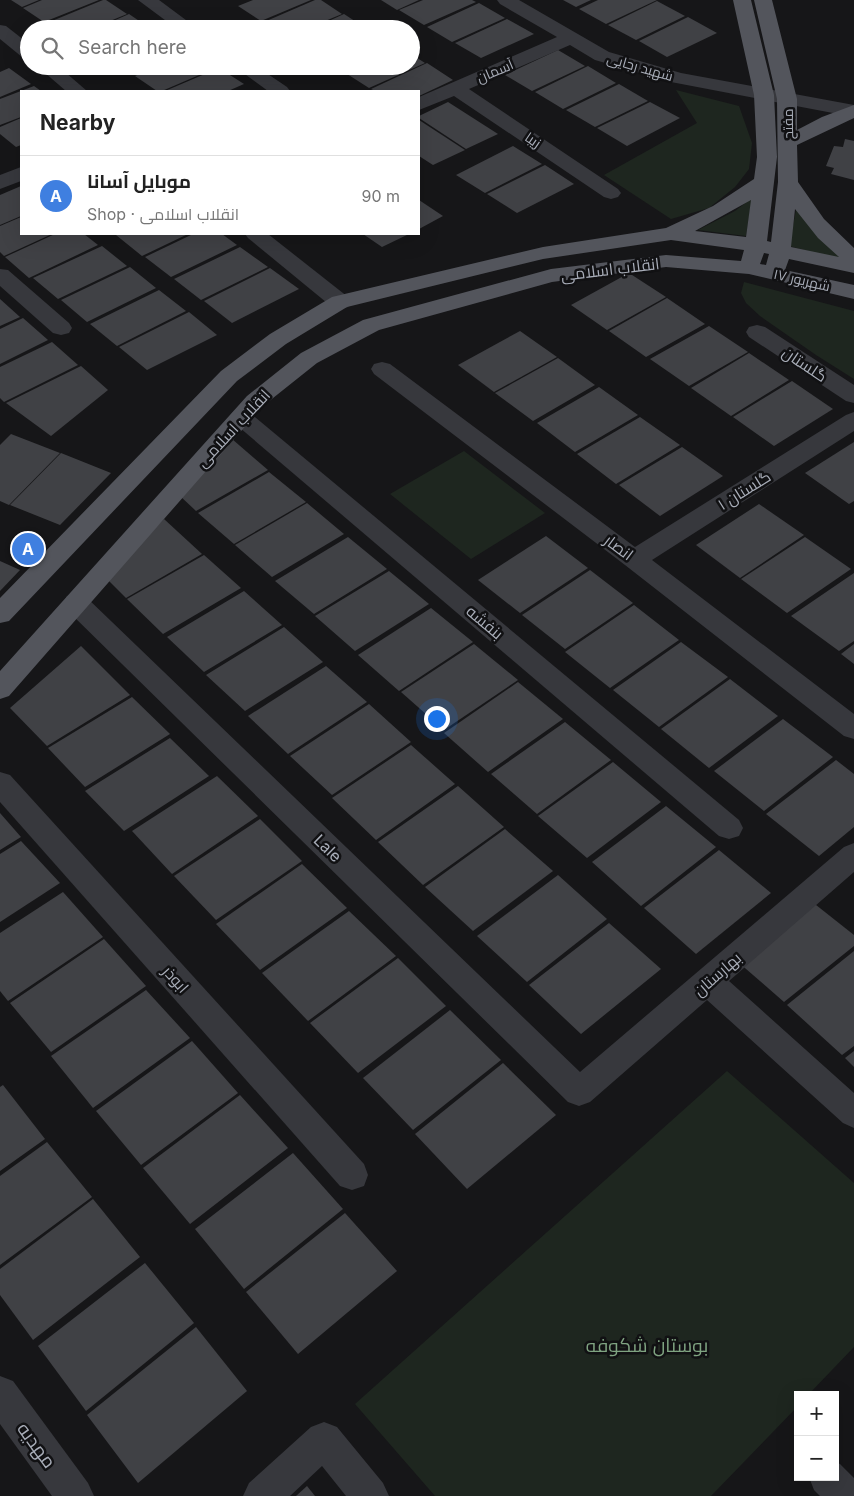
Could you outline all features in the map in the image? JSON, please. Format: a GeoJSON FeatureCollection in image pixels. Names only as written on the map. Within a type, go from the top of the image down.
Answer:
{"type":"FeatureCollection","features":[{"type":"Feature","properties":{"kind":"main road","name":"مفتح"},"geometry":{"type":"LineString","coordinates":[[742,0],[764,95],[767,157],[766,181],[756,245],[749,268]]}},
{"type":"Feature","properties":{"kind":"main road","name":"مفتح"},"geometry":{"type":"LineString","coordinates":[[763,0],[787,99],[788,182],[780,250],[775,274]]}},
{"type":"Feature","properties":{"kind":"main road"},"geometry":{"type":"LineString","coordinates":[[788,142],[820,125],[854,111]]}},
{"type":"Feature","properties":{"kind":"main road"},"geometry":{"type":"LineString","coordinates":[[671,234],[719,211],[766,181]]}},
{"type":"Feature","properties":{"kind":"main road"},"geometry":{"type":"LineString","coordinates":[[788,182],[815,220],[835,242],[854,258]]}},
{"type":"Feature","properties":{"kind":"main road","name":"انقلاب اسلامی"},"geometry":{"type":"LineString","coordinates":[[0,614],[230,376],[278,339],[340,302],[543,253],[671,234],[756,245]]}},
{"type":"Feature","properties":{"kind":"main road","name":"۱۷ شهریور"},"geometry":{"type":"LineString","coordinates":[[756,245],[854,267]]}},
{"type":"Feature","properties":{"kind":"main road","name":"انقلاب اسلامی"},"geometry":{"type":"LineString","coordinates":[[0,689],[241,416],[255,401],[308,358],[371,325],[550,276],[666,261],[749,268]]}},
{"type":"Feature","properties":{"kind":"main road","name":"۱۷ شهریور"},"geometry":{"type":"LineString","coordinates":[[749,268],[854,292]]}},
{"type":"Feature","properties":{"kind":"street"},"geometry":{"type":"LineString","coordinates":[[147,0],[172,20]]}},
{"type":"Feature","properties":{"kind":"street","name":"شهید رجایی"},"geometry":{"type":"LineString","coordinates":[[506,0],[602,56],[678,78],[854,111]]}},
{"type":"Feature","properties":{"kind":"street"},"geometry":{"type":"LineString","coordinates":[[0,30],[20,46]]}},
{"type":"Feature","properties":{"kind":"street","name":"آسمان"},"geometry":{"type":"LineString","coordinates":[[420,104],[571,38]]}},
{"type":"Feature","properties":{"kind":"street"},"geometry":{"type":"LineString","coordinates":[[56,75],[76,90]]}},
{"type":"Feature","properties":{"kind":"street"},"geometry":{"type":"LineString","coordinates":[[256,75],[279,90]]}},
{"type":"Feature","properties":{"kind":"street","name":"زیبا"},"geometry":{"type":"LineString","coordinates":[[455,88],[611,193]]}},
{"type":"Feature","properties":{"kind":"street"},"geometry":{"type":"LineString","coordinates":[[256,235],[340,302]]}},
{"type":"Feature","properties":{"kind":"street"},"geometry":{"type":"LineString","coordinates":[[0,275],[61,328]]}},
{"type":"Feature","properties":{"kind":"street","name":"گلستان"},"geometry":{"type":"LineString","coordinates":[[757,332],[854,396]]}},
{"type":"Feature","properties":{"kind":"street","name":"انصار"},"geometry":{"type":"LineString","coordinates":[[382,369],[634,559],[854,729]]}},
{"type":"Feature","properties":{"kind":"street","name":"بنفشه"},"geometry":{"type":"LineString","coordinates":[[241,416],[729,828]]}},
{"type":"Feature","properties":{"kind":"street","name":"گلستان ۱"},"geometry":{"type":"LineString","coordinates":[[634,559],[854,420]]}},
{"type":"Feature","properties":{"kind":"street","name":"Lale"},"geometry":{"type":"LineString","coordinates":[[76,603],[579,1092]]}},
{"type":"Feature","properties":{"kind":"street","name":"ابوذر"},"geometry":{"type":"LineString","coordinates":[[0,783],[352,1175]]}},
{"type":"Feature","properties":{"kind":"street","name":"بهارستان"},"geometry":{"type":"LineString","coordinates":[[579,1092],[854,856]]}},
{"type":"Feature","properties":{"kind":"street"},"geometry":{"type":"LineString","coordinates":[[708,982],[854,1113]]}},
{"type":"Feature","properties":{"kind":"street","name":"مهدیه"},"geometry":{"type":"LineString","coordinates":[[0,1394],[75,1496]]}},
{"type":"Feature","properties":{"kind":"street"},"geometry":{"type":"LineString","coordinates":[[262,1496],[324,1440],[370,1496]]}},
{"type":"Feature","properties":{"kind":"street"},"geometry":{"type":"LineString","coordinates":[[831,1481],[846,1496]]}},
{"type":"Feature","properties":{"kind":"green space"},"geometry":{"type":"Polygon","coordinates":[[[676,90],[739,106],[752,143],[749,169],[735,187],[709,208],[671,219],[604,175],[697,123],[676,90]]]}},
{"type":"Feature","properties":{"kind":"green space"},"geometry":{"type":"Polygon","coordinates":[[[752,198],[746,236],[698,230],[735,211],[752,198]]]}},
{"type":"Feature","properties":{"kind":"green space"},"geometry":{"type":"Polygon","coordinates":[[[797,205],[843,260],[789,246],[797,205]]]}},
{"type":"Feature","properties":{"kind":"green space"},"geometry":{"type":"Polygon","coordinates":[[[744,282],[854,311],[854,379],[760,316],[746,303],[741,293],[744,282]]]}},
{"type":"Feature","properties":{"kind":"green space"},"geometry":{"type":"Polygon","coordinates":[[[464,451],[545,513],[471,559],[390,494],[464,451]]]}},
{"type":"Feature","properties":{"kind":"green space","name":"بوستان شکوفه"},"geometry":{"type":"Polygon","coordinates":[[[727,1071],[854,1183],[854,1347],[812,1391],[794,1391],[794,1410],[711,1496],[435,1496],[355,1404],[727,1071]]]}},
{"type":"Feature","properties":{"kind":"building"},"geometry":{"type":"Polygon","coordinates":[[[11,0],[39,0],[22,7],[11,0]]]}},
{"type":"Feature","properties":{"kind":"building"},"geometry":{"type":"Polygon","coordinates":[[[42,0],[99,0],[49,20],[41,20],[23,8],[42,0]]]}},
{"type":"Feature","properties":{"kind":"building"},"geometry":{"type":"Polygon","coordinates":[[[103,0],[106,0],[127,14],[113,20],[54,20],[103,0]]]}},
{"type":"Feature","properties":{"kind":"building"},"geometry":{"type":"Polygon","coordinates":[[[253,0],[311,0],[263,20],[259,20],[238,6],[253,0]]]}},
{"type":"Feature","properties":{"kind":"building"},"geometry":{"type":"Polygon","coordinates":[[[315,0],[321,0],[342,14],[328,20],[269,20],[315,0]]]}},
{"type":"Feature","properties":{"kind":"building"},"geometry":{"type":"Polygon","coordinates":[[[381,0],[419,0],[397,10],[381,0]]]}},
{"type":"Feature","properties":{"kind":"building"},"geometry":{"type":"Polygon","coordinates":[[[423,0],[472,0],[476,2],[424,25],[420,23],[420,20],[416,20],[399,10],[423,0]]]}},
{"type":"Feature","properties":{"kind":"building"},"geometry":{"type":"Polygon","coordinates":[[[563,0],[591,0],[576,7],[563,0]]]}},
{"type":"Feature","properties":{"kind":"building"},"geometry":{"type":"Polygon","coordinates":[[[598,0],[657,0],[606,24],[579,9],[598,0]]]}},
{"type":"Feature","properties":{"kind":"building"},"geometry":{"type":"Polygon","coordinates":[[[657,1],[685,16],[636,40],[608,25],[657,1]]]}},
{"type":"Feature","properties":{"kind":"building"},"geometry":{"type":"Polygon","coordinates":[[[479,3],[505,18],[452,42],[427,27],[479,3]]]}},
{"type":"Feature","properties":{"kind":"building"},"geometry":{"type":"Polygon","coordinates":[[[129,14],[138,20],[115,20],[129,14]]]}},
{"type":"Feature","properties":{"kind":"building"},"geometry":{"type":"Polygon","coordinates":[[[344,14],[353,20],[331,20],[344,14]]]}},
{"type":"Feature","properties":{"kind":"building"},"geometry":{"type":"Polygon","coordinates":[[[688,17],[717,33],[667,57],[639,41],[688,17]]]}},
{"type":"Feature","properties":{"kind":"building"},"geometry":{"type":"Polygon","coordinates":[[[507,19],[534,34],[481,58],[455,43],[507,19]]]}},
{"type":"Feature","properties":{"kind":"building"},"geometry":{"type":"Polygon","coordinates":[[[558,50],[585,66],[532,91],[505,75],[558,50]]]}},
{"type":"Feature","properties":{"kind":"building"},"geometry":{"type":"Polygon","coordinates":[[[427,63],[453,80],[420,96],[420,90],[371,89],[401,75],[420,75],[420,66],[427,63]]]}},
{"type":"Feature","properties":{"kind":"building"},"geometry":{"type":"Polygon","coordinates":[[[588,66],[616,83],[563,109],[535,92],[588,66]]]}},
{"type":"Feature","properties":{"kind":"building"},"geometry":{"type":"Polygon","coordinates":[[[9,68],[31,84],[0,97],[0,72],[9,68]]]}},
{"type":"Feature","properties":{"kind":"building"},"geometry":{"type":"Polygon","coordinates":[[[199,75],[164,90],[156,90],[135,76],[199,75]]]}},
{"type":"Feature","properties":{"kind":"building"},"geometry":{"type":"Polygon","coordinates":[[[203,75],[230,75],[244,84],[230,90],[167,90],[203,75]]]}},
{"type":"Feature","properties":{"kind":"building"},"geometry":{"type":"Polygon","coordinates":[[[349,75],[398,75],[369,88],[349,75]]]}},
{"type":"Feature","properties":{"kind":"building"},"geometry":{"type":"Polygon","coordinates":[[[619,84],[648,101],[595,127],[566,110],[619,84]]]}},
{"type":"Feature","properties":{"kind":"building"},"geometry":{"type":"Polygon","coordinates":[[[34,86],[40,90],[24,90],[34,86]]]}},
{"type":"Feature","properties":{"kind":"building"},"geometry":{"type":"Polygon","coordinates":[[[20,91],[20,117],[0,125],[0,99],[20,91]]]}},
{"type":"Feature","properties":{"kind":"building"},"geometry":{"type":"Polygon","coordinates":[[[448,102],[498,134],[466,149],[420,119],[420,116],[448,102]]]}},
{"type":"Feature","properties":{"kind":"building"},"geometry":{"type":"Polygon","coordinates":[[[650,102],[680,118],[627,146],[597,128],[650,102]]]}},
{"type":"Feature","properties":{"kind":"building"},"geometry":{"type":"Polygon","coordinates":[[[20,118],[20,145],[16,147],[0,134],[0,127],[20,118]]]}},
{"type":"Feature","properties":{"kind":"building"},"geometry":{"type":"Polygon","coordinates":[[[420,121],[465,150],[433,165],[420,157],[420,121]]]}},
{"type":"Feature","properties":{"kind":"building"},"geometry":{"type":"Polygon","coordinates":[[[845,139],[854,141],[854,180],[831,174],[834,168],[826,166],[834,146],[843,147],[845,139]]]}},
{"type":"Feature","properties":{"kind":"building"},"geometry":{"type":"Polygon","coordinates":[[[513,146],[542,164],[485,193],[456,175],[513,146]]]}},
{"type":"Feature","properties":{"kind":"building"},"geometry":{"type":"Polygon","coordinates":[[[545,165],[574,184],[517,213],[487,194],[545,165]]]}},
{"type":"Feature","properties":{"kind":"building"},"geometry":{"type":"Polygon","coordinates":[[[20,186],[20,216],[0,225],[0,195],[20,186]]]}},
{"type":"Feature","properties":{"kind":"building"},"geometry":{"type":"Polygon","coordinates":[[[420,201],[443,216],[420,228],[420,201]]]}},
{"type":"Feature","properties":{"kind":"building"},"geometry":{"type":"Polygon","coordinates":[[[20,217],[20,235],[50,235],[4,256],[0,252],[0,226],[20,217]]]}},
{"type":"Feature","properties":{"kind":"building"},"geometry":{"type":"Polygon","coordinates":[[[53,235],[85,235],[98,245],[29,278],[5,257],[53,235]]]}},
{"type":"Feature","properties":{"kind":"building"},"geometry":{"type":"Polygon","coordinates":[[[116,235],[186,235],[142,256],[116,235]]]}},
{"type":"Feature","properties":{"kind":"building"},"geometry":{"type":"Polygon","coordinates":[[[191,235],[223,235],[237,245],[171,277],[145,257],[191,235]]]}},
{"type":"Feature","properties":{"kind":"building"},"geometry":{"type":"Polygon","coordinates":[[[364,235],[407,235],[382,247],[364,235]]]}},
{"type":"Feature","properties":{"kind":"building"},"geometry":{"type":"Polygon","coordinates":[[[102,246],[127,266],[58,299],[33,278],[102,246]]]}},
{"type":"Feature","properties":{"kind":"building"},"geometry":{"type":"Polygon","coordinates":[[[240,247],[268,267],[201,300],[174,279],[240,247]]]}},
{"type":"Feature","properties":{"kind":"building"},"geometry":{"type":"Polygon","coordinates":[[[130,267],[156,288],[87,322],[61,300],[130,267]]]}},
{"type":"Feature","properties":{"kind":"building"},"geometry":{"type":"Polygon","coordinates":[[[270,268],[299,289],[232,323],[204,301],[270,268]]]}},
{"type":"Feature","properties":{"kind":"building"},"geometry":{"type":"Polygon","coordinates":[[[629,273],[666,297],[607,330],[571,305],[629,273]]]}},
{"type":"Feature","properties":{"kind":"building"},"geometry":{"type":"Polygon","coordinates":[[[159,290],[186,311],[117,346],[90,324],[159,290]]]}},
{"type":"Feature","properties":{"kind":"building"},"geometry":{"type":"Polygon","coordinates":[[[667,298],[705,324],[646,357],[609,331],[667,298]]]}},
{"type":"Feature","properties":{"kind":"building"},"geometry":{"type":"Polygon","coordinates":[[[0,299],[20,317],[0,326],[0,299]]]}},
{"type":"Feature","properties":{"kind":"building"},"geometry":{"type":"Polygon","coordinates":[[[189,312],[217,335],[147,370],[119,347],[189,312]]]}},
{"type":"Feature","properties":{"kind":"building"},"geometry":{"type":"Polygon","coordinates":[[[23,318],[48,340],[0,364],[0,329],[23,318]]]}},
{"type":"Feature","properties":{"kind":"building"},"geometry":{"type":"Polygon","coordinates":[[[709,326],[748,352],[689,386],[650,359],[709,326]]]}},
{"type":"Feature","properties":{"kind":"building"},"geometry":{"type":"Polygon","coordinates":[[[520,331],[557,357],[494,392],[458,365],[520,331]]]}},
{"type":"Feature","properties":{"kind":"building"},"geometry":{"type":"Polygon","coordinates":[[[52,342],[78,365],[4,402],[0,398],[0,367],[52,342]]]}},
{"type":"Feature","properties":{"kind":"building"},"geometry":{"type":"Polygon","coordinates":[[[749,353],[789,380],[731,416],[691,388],[749,353]]]}},
{"type":"Feature","properties":{"kind":"building"},"geometry":{"type":"Polygon","coordinates":[[[558,358],[595,385],[533,421],[495,393],[558,358]]]}},
{"type":"Feature","properties":{"kind":"building"},"geometry":{"type":"Polygon","coordinates":[[[81,366],[108,390],[51,436],[6,403],[81,366]]]}},
{"type":"Feature","properties":{"kind":"building"},"geometry":{"type":"Polygon","coordinates":[[[792,381],[833,409],[774,446],[733,417],[792,381]]]}},
{"type":"Feature","properties":{"kind":"building"},"geometry":{"type":"Polygon","coordinates":[[[599,387],[638,415],[575,452],[537,423],[599,387]]]}},
{"type":"Feature","properties":{"kind":"building"},"geometry":{"type":"Polygon","coordinates":[[[640,417],[680,445],[616,484],[577,454],[640,417]]]}},
{"type":"Feature","properties":{"kind":"building"},"geometry":{"type":"Polygon","coordinates":[[[11,434],[60,453],[9,505],[0,501],[0,445],[11,434]]]}},
{"type":"Feature","properties":{"kind":"building"},"geometry":{"type":"Polygon","coordinates":[[[232,439],[268,470],[196,511],[179,495],[232,439]]]}},
{"type":"Feature","properties":{"kind":"building"},"geometry":{"type":"Polygon","coordinates":[[[854,442],[854,501],[849,504],[805,473],[854,442]]]}},
{"type":"Feature","properties":{"kind":"building"},"geometry":{"type":"Polygon","coordinates":[[[682,447],[723,476],[660,516],[619,485],[682,447]]]}},
{"type":"Feature","properties":{"kind":"building"},"geometry":{"type":"Polygon","coordinates":[[[61,453],[111,473],[60,525],[10,505],[61,453]]]}},
{"type":"Feature","properties":{"kind":"building"},"geometry":{"type":"Polygon","coordinates":[[[269,472],[306,502],[234,544],[198,513],[269,472]]]}},
{"type":"Feature","properties":{"kind":"building"},"geometry":{"type":"Polygon","coordinates":[[[307,503],[344,534],[272,577],[235,545],[307,503]]]}},
{"type":"Feature","properties":{"kind":"building"},"geometry":{"type":"Polygon","coordinates":[[[759,504],[804,535],[740,578],[696,545],[759,504]]]}},
{"type":"Feature","properties":{"kind":"building"},"geometry":{"type":"Polygon","coordinates":[[[164,519],[202,554],[126,598],[107,579],[164,519]]]}},
{"type":"Feature","properties":{"kind":"building"},"geometry":{"type":"Polygon","coordinates":[[[546,536],[588,568],[520,613],[478,580],[546,536]]]}},
{"type":"Feature","properties":{"kind":"building"},"geometry":{"type":"Polygon","coordinates":[[[348,537],[387,569],[314,614],[275,581],[348,537]]]}},
{"type":"Feature","properties":{"kind":"building"},"geometry":{"type":"Polygon","coordinates":[[[805,537],[851,569],[787,613],[741,579],[805,537]]]}},
{"type":"Feature","properties":{"kind":"building"},"geometry":{"type":"Polygon","coordinates":[[[204,555],[241,588],[163,634],[127,599],[204,555]]]}},
{"type":"Feature","properties":{"kind":"building"},"geometry":{"type":"Polygon","coordinates":[[[0,561],[20,570],[0,591],[0,561]]]}},
{"type":"Feature","properties":{"kind":"building"},"geometry":{"type":"Polygon","coordinates":[[[590,570],[633,603],[565,649],[522,615],[590,570]]]}},
{"type":"Feature","properties":{"kind":"building"},"geometry":{"type":"Polygon","coordinates":[[[389,571],[429,604],[355,651],[315,616],[389,571]]]}},
{"type":"Feature","properties":{"kind":"building"},"geometry":{"type":"Polygon","coordinates":[[[854,573],[854,641],[839,651],[791,616],[854,573]]]}},
{"type":"Feature","properties":{"kind":"building"},"geometry":{"type":"Polygon","coordinates":[[[244,591],[282,625],[204,672],[167,637],[244,591]]]}},
{"type":"Feature","properties":{"kind":"building"},"geometry":{"type":"Polygon","coordinates":[[[634,605],[679,640],[610,688],[565,652],[634,605]]]}},
{"type":"Feature","properties":{"kind":"building"},"geometry":{"type":"Polygon","coordinates":[[[431,608],[473,642],[399,691],[358,655],[431,608]]]}},
{"type":"Feature","properties":{"kind":"building"},"geometry":{"type":"Polygon","coordinates":[[[284,627],[323,662],[245,711],[206,675],[284,627]]]}},
{"type":"Feature","properties":{"kind":"building"},"geometry":{"type":"Polygon","coordinates":[[[681,642],[728,677],[659,727],[613,690],[681,642]]]}},
{"type":"Feature","properties":{"kind":"building"},"geometry":{"type":"Polygon","coordinates":[[[474,644],[518,680],[444,730],[401,692],[474,644]]]}},
{"type":"Feature","properties":{"kind":"building"},"geometry":{"type":"Polygon","coordinates":[[[854,644],[854,664],[841,654],[854,644]]]}},
{"type":"Feature","properties":{"kind":"building"},"geometry":{"type":"Polygon","coordinates":[[[81,646],[130,695],[47,746],[10,708],[81,646]]]}},
{"type":"Feature","properties":{"kind":"building"},"geometry":{"type":"Polygon","coordinates":[[[326,666],[367,702],[288,754],[248,716],[326,666]]]}},
{"type":"Feature","properties":{"kind":"building"},"geometry":{"type":"Polygon","coordinates":[[[730,679],[778,716],[709,768],[661,729],[730,679]]]}},
{"type":"Feature","properties":{"kind":"building"},"geometry":{"type":"Polygon","coordinates":[[[518,682],[563,719],[488,772],[444,733],[518,682]]]}},
{"type":"Feature","properties":{"kind":"building"},"geometry":{"type":"Polygon","coordinates":[[[132,697],[170,734],[85,787],[48,748],[132,697]]]}},
{"type":"Feature","properties":{"kind":"building"},"geometry":{"type":"Polygon","coordinates":[[[369,704],[411,742],[332,795],[290,756],[369,704]]]}},
{"type":"Feature","properties":{"kind":"building"},"geometry":{"type":"Polygon","coordinates":[[[783,719],[833,757],[764,811],[714,771],[783,719]]]}},
{"type":"Feature","properties":{"kind":"building"},"geometry":{"type":"Polygon","coordinates":[[[565,722],[611,760],[537,814],[491,774],[565,722]]]}},
{"type":"Feature","properties":{"kind":"building"},"geometry":{"type":"Polygon","coordinates":[[[170,738],[209,776],[124,831],[85,791],[170,738]]]}},
{"type":"Feature","properties":{"kind":"building"},"geometry":{"type":"Polygon","coordinates":[[[411,745],[455,784],[376,840],[332,798],[411,745]]]}},
{"type":"Feature","properties":{"kind":"building"},"geometry":{"type":"Polygon","coordinates":[[[836,760],[854,774],[854,827],[819,856],[766,814],[836,760]]]}},
{"type":"Feature","properties":{"kind":"building"},"geometry":{"type":"Polygon","coordinates":[[[613,762],[661,802],[587,858],[538,816],[613,762]]]}},
{"type":"Feature","properties":{"kind":"building"},"geometry":{"type":"Polygon","coordinates":[[[217,776],[258,816],[172,874],[132,831],[217,776]]]}},
{"type":"Feature","properties":{"kind":"building"},"geometry":{"type":"Polygon","coordinates":[[[458,786],[504,827],[423,885],[378,842],[458,786]]]}},
{"type":"Feature","properties":{"kind":"building"},"geometry":{"type":"Polygon","coordinates":[[[666,806],[716,847],[641,906],[592,862],[666,806]]]}},
{"type":"Feature","properties":{"kind":"building"},"geometry":{"type":"Polygon","coordinates":[[[0,813],[21,837],[0,850],[0,813]]]}},
{"type":"Feature","properties":{"kind":"building"},"geometry":{"type":"Polygon","coordinates":[[[260,819],[302,861],[216,920],[174,876],[260,819]]]}},
{"type":"Feature","properties":{"kind":"building"},"geometry":{"type":"Polygon","coordinates":[[[505,829],[553,871],[473,931],[425,887],[505,829]]]}},
{"type":"Feature","properties":{"kind":"building"},"geometry":{"type":"Polygon","coordinates":[[[21,841],[60,883],[0,922],[0,854],[21,841]]]}},
{"type":"Feature","properties":{"kind":"building"},"geometry":{"type":"Polygon","coordinates":[[[719,850],[771,893],[696,954],[644,908],[719,850]]]}},
{"type":"Feature","properties":{"kind":"building"},"geometry":{"type":"Polygon","coordinates":[[[302,864],[347,908],[260,970],[216,924],[302,864]]]}},
{"type":"Feature","properties":{"kind":"building"},"geometry":{"type":"Polygon","coordinates":[[[558,875],[607,919],[527,982],[477,936],[558,875]]]}},
{"type":"Feature","properties":{"kind":"building"},"geometry":{"type":"Polygon","coordinates":[[[63,892],[103,937],[8,1001],[0,991],[0,933],[63,892]]]}},
{"type":"Feature","properties":{"kind":"building"},"geometry":{"type":"Polygon","coordinates":[[[811,901],[854,935],[854,946],[784,1002],[738,962],[811,901]]]}},
{"type":"Feature","properties":{"kind":"building"},"geometry":{"type":"Polygon","coordinates":[[[349,911],[396,956],[308,1021],[262,973],[349,911]]]}},
{"type":"Feature","properties":{"kind":"building"},"geometry":{"type":"Polygon","coordinates":[[[609,923],[661,969],[581,1034],[529,985],[609,923]]]}},
{"type":"Feature","properties":{"kind":"building"},"geometry":{"type":"Polygon","coordinates":[[[104,939],[146,986],[51,1052],[10,1003],[104,939]]]}},
{"type":"Feature","properties":{"kind":"building"},"geometry":{"type":"Polygon","coordinates":[[[854,951],[854,1046],[842,1055],[787,1005],[854,951]]]}},
{"type":"Feature","properties":{"kind":"building"},"geometry":{"type":"Polygon","coordinates":[[[398,958],[446,1006],[358,1073],[310,1023],[398,958]]]}},
{"type":"Feature","properties":{"kind":"building"},"geometry":{"type":"Polygon","coordinates":[[[146,990],[190,1038],[93,1108],[51,1056],[146,990]]]}},
{"type":"Feature","properties":{"kind":"building"},"geometry":{"type":"Polygon","coordinates":[[[450,1010],[501,1060],[413,1130],[363,1078],[450,1010]]]}},
{"type":"Feature","properties":{"kind":"building"},"geometry":{"type":"Polygon","coordinates":[[[192,1041],[238,1093],[141,1165],[96,1111],[192,1041]]]}},
{"type":"Feature","properties":{"kind":"building"},"geometry":{"type":"Polygon","coordinates":[[[854,1051],[854,1067],[845,1058],[854,1051]]]}},
{"type":"Feature","properties":{"kind":"building"},"geometry":{"type":"Polygon","coordinates":[[[503,1063],[556,1115],[467,1189],[415,1134],[503,1063]]]}},
{"type":"Feature","properties":{"kind":"building"},"geometry":{"type":"Polygon","coordinates":[[[3,1085],[45,1139],[0,1171],[0,1087],[3,1085]]]}},
{"type":"Feature","properties":{"kind":"building"},"geometry":{"type":"Polygon","coordinates":[[[240,1095],[288,1148],[190,1224],[143,1168],[240,1095]]]}},
{"type":"Feature","properties":{"kind":"building"},"geometry":{"type":"Polygon","coordinates":[[[47,1142],[92,1197],[0,1265],[0,1176],[47,1142]]]}},
{"type":"Feature","properties":{"kind":"building"},"geometry":{"type":"Polygon","coordinates":[[[293,1153],[343,1209],[244,1289],[195,1229],[293,1153]]]}},
{"type":"Feature","properties":{"kind":"building"},"geometry":{"type":"Polygon","coordinates":[[[93,1199],[140,1257],[33,1340],[0,1295],[0,1269],[93,1199]]]}},
{"type":"Feature","properties":{"kind":"building"},"geometry":{"type":"Polygon","coordinates":[[[345,1213],[397,1271],[298,1354],[246,1292],[345,1213]]]}},
{"type":"Feature","properties":{"kind":"building"},"geometry":{"type":"Polygon","coordinates":[[[145,1263],[194,1323],[86,1411],[38,1346],[145,1263]]]}},
{"type":"Feature","properties":{"kind":"building"},"geometry":{"type":"Polygon","coordinates":[[[196,1327],[247,1391],[138,1483],[87,1415],[196,1327]]]}},
{"type":"Feature","properties":{"kind":"building"},"geometry":{"type":"Polygon","coordinates":[[[307,1486],[315,1496],[296,1496],[307,1486]]]}},
{"type":"Feature","properties":{"kind":"place","name":"موبایل آسانا"},"geometry":{"type":"Point","coordinates":[28,549]}}]}
